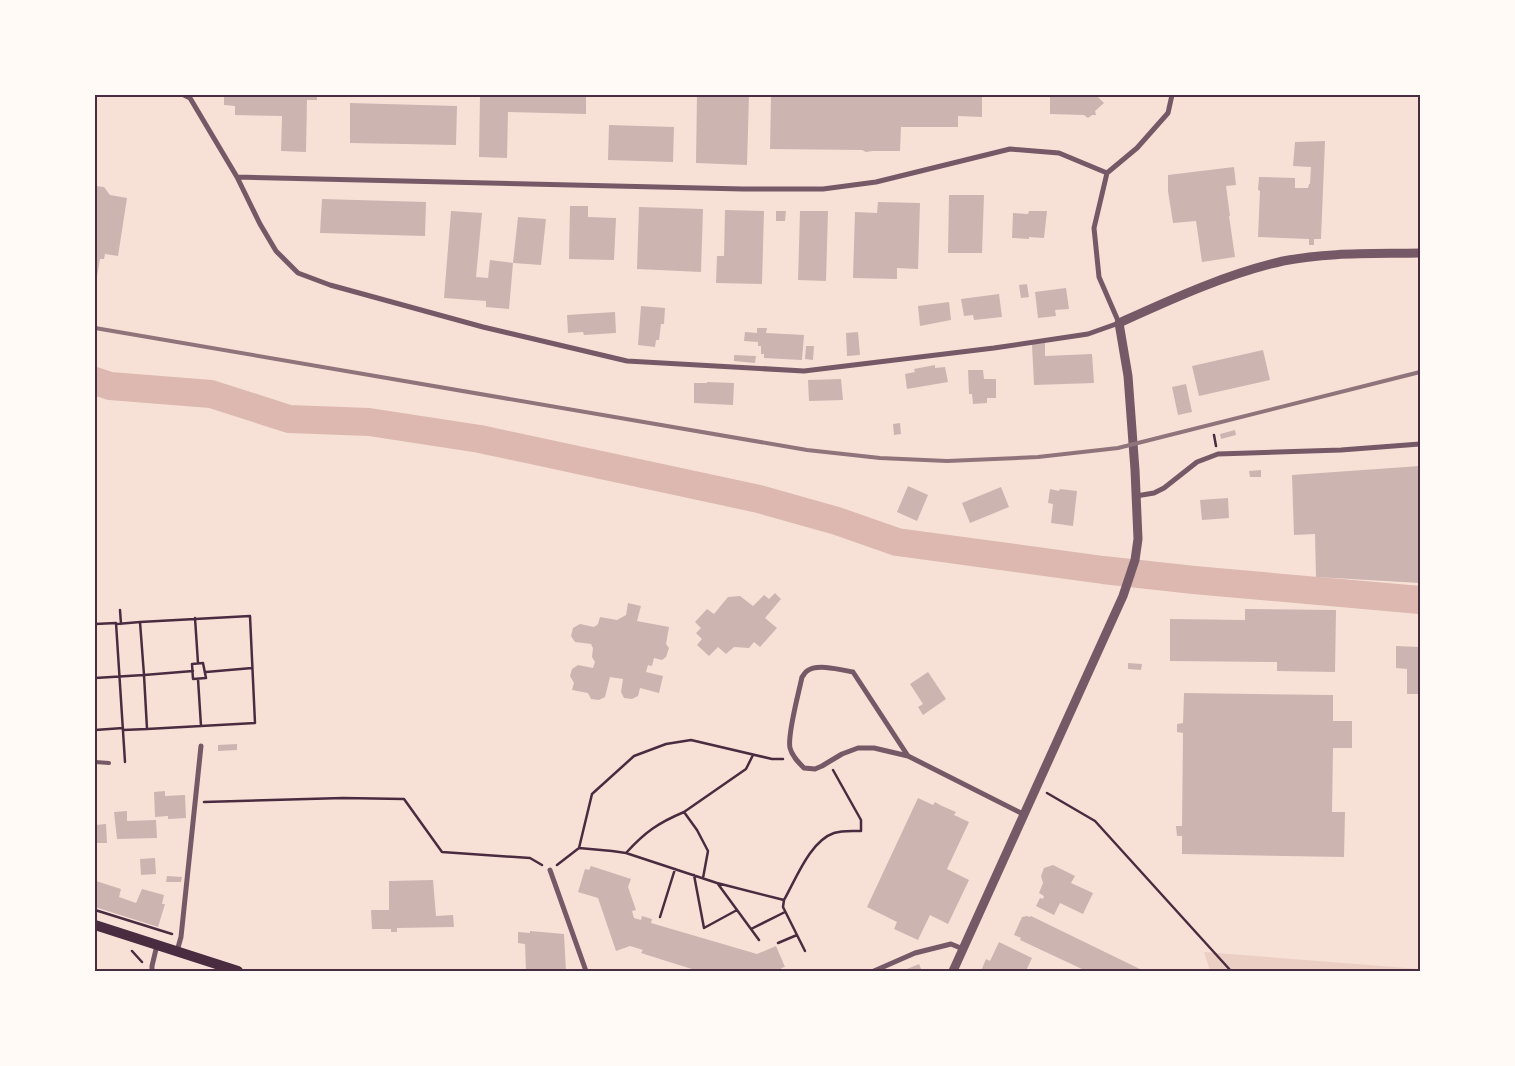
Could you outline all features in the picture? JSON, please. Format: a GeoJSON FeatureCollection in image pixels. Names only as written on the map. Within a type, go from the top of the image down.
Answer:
{"type":"FeatureCollection","features":[{"type":"Feature","properties":{"kind":"main road"},"geometry":{"type":"LineString","coordinates":[[95,925],[238,971]]}},
{"type":"Feature","properties":{"kind":"street"},"geometry":{"type":"LineString","coordinates":[[184,95],[190,98],[237,177],[260,224],[276,251],[298,273],[330,285],[483,327],[627,361],[804,371],[994,348],[1088,334],[1119,323],[1224,278],[1283,262],[1312,257],[1420,253]]}},
{"type":"Feature","properties":{"kind":"street"},"geometry":{"type":"LineString","coordinates":[[953,971],[1123,596],[1135,560],[1138,539],[1128,376],[1119,323],[1099,277],[1094,228],[1107,173],[1137,148],[1168,113],[1172,95]]}},
{"type":"Feature","properties":{"kind":"street"},"geometry":{"type":"LineString","coordinates":[[237,177],[743,189],[823,189],[876,182],[1010,149],[1058,153],[1107,173]]}},
{"type":"Feature","properties":{"kind":"street"},"geometry":{"type":"LineString","coordinates":[[1136,496],[1154,493],[1164,488],[1197,462],[1218,454],[1341,450],[1420,444]]}},
{"type":"Feature","properties":{"kind":"street"},"geometry":{"type":"LineString","coordinates":[[908,756],[853,672],[816,667],[808,670],[802,677],[790,735],[790,748],[795,759],[804,768],[815,769],[842,754],[858,748],[874,748],[908,756],[1025,814]]}},
{"type":"Feature","properties":{"kind":"street"},"geometry":{"type":"LineString","coordinates":[[177,952],[181,937],[195,802],[197,757],[201,746]]}},
{"type":"Feature","properties":{"kind":"street"},"geometry":{"type":"LineString","coordinates":[[550,870],[586,971]]}},
{"type":"Feature","properties":{"kind":"street"},"geometry":{"type":"LineString","coordinates":[[874,971],[915,953],[951,944],[964,949]]}},
{"type":"Feature","properties":{"kind":"street"},"geometry":{"type":"LineString","coordinates":[[152,971],[158,945]]}},
{"type":"Feature","properties":{"kind":"lane"},"geometry":{"type":"LineString","coordinates":[[95,762],[109,764]]}},
{"type":"Feature","properties":{"kind":"path"},"geometry":{"type":"LineString","coordinates":[[120,610],[121,624]]}},
{"type":"Feature","properties":{"kind":"path"},"geometry":{"type":"LineString","coordinates":[[95,624],[250,616],[255,723],[95,730]]}},
{"type":"Feature","properties":{"kind":"path"},"geometry":{"type":"LineString","coordinates":[[195,618],[198,663]]}},
{"type":"Feature","properties":{"kind":"path"},"geometry":{"type":"LineString","coordinates":[[140,622],[147,729]]}},
{"type":"Feature","properties":{"kind":"path"},"geometry":{"type":"LineString","coordinates":[[116,624],[125,762]]}},
{"type":"Feature","properties":{"kind":"path"},"geometry":{"type":"LineString","coordinates":[[198,663],[203,663],[206,678],[193,679],[192,664],[198,663]]}},
{"type":"Feature","properties":{"kind":"path"},"geometry":{"type":"LineString","coordinates":[[206,672],[252,668]]}},
{"type":"Feature","properties":{"kind":"path"},"geometry":{"type":"LineString","coordinates":[[95,678],[193,671]]}},
{"type":"Feature","properties":{"kind":"path"},"geometry":{"type":"LineString","coordinates":[[198,679],[201,726]]}},
{"type":"Feature","properties":{"kind":"path"},"geometry":{"type":"LineString","coordinates":[[195,802],[343,798],[404,799],[442,852],[530,858],[550,870],[579,848],[592,794],[634,756],[666,744],[691,740],[772,759],[795,759]]}},
{"type":"Feature","properties":{"kind":"path"},"geometry":{"type":"LineString","coordinates":[[626,853],[640,837],[661,822],[684,812],[746,769],[754,755]]}},
{"type":"Feature","properties":{"kind":"path"},"geometry":{"type":"LineString","coordinates":[[805,951],[783,907],[784,900],[808,856],[823,839],[834,833],[861,830],[861,820],[828,762]]}},
{"type":"Feature","properties":{"kind":"path"},"geometry":{"type":"LineString","coordinates":[[1037,787],[1095,821],[1231,971]]}},
{"type":"Feature","properties":{"kind":"path"},"geometry":{"type":"LineString","coordinates":[[684,812],[697,830],[708,851],[703,878]]}},
{"type":"Feature","properties":{"kind":"path"},"geometry":{"type":"LineString","coordinates":[[579,848],[612,850],[626,853],[703,878],[784,900]]}},
{"type":"Feature","properties":{"kind":"path"},"geometry":{"type":"LineString","coordinates":[[660,918],[675,869]]}},
{"type":"Feature","properties":{"kind":"path"},"geometry":{"type":"LineString","coordinates":[[694,875],[704,928],[737,910]]}},
{"type":"Feature","properties":{"kind":"path"},"geometry":{"type":"LineString","coordinates":[[717,882],[760,940]]}},
{"type":"Feature","properties":{"kind":"path"},"geometry":{"type":"LineString","coordinates":[[95,910],[173,935]]}},
{"type":"Feature","properties":{"kind":"path"},"geometry":{"type":"LineString","coordinates":[[751,929],[786,912]]}},
{"type":"Feature","properties":{"kind":"path"},"geometry":{"type":"LineString","coordinates":[[778,943],[797,935]]}},
{"type":"Feature","properties":{"kind":"path"},"geometry":{"type":"LineString","coordinates":[[129,950],[142,962]]}},
{"type":"Feature","properties":{"kind":"shaded area"},"geometry":{"type":"Polygon","coordinates":[[[1204,952],[1420,969],[1420,971],[1210,971],[1204,952]]]}},
{"type":"Feature","properties":{"kind":"building"},"geometry":{"type":"Polygon","coordinates":[[[224,95],[317,95],[317,100],[307,100],[306,152],[281,151],[282,116],[235,115],[235,106],[224,105],[224,95]]]}},
{"type":"Feature","properties":{"kind":"building"},"geometry":{"type":"Polygon","coordinates":[[[480,95],[586,95],[586,114],[508,112],[507,158],[479,157],[480,95]]]}},
{"type":"Feature","properties":{"kind":"building"},"geometry":{"type":"Polygon","coordinates":[[[697,95],[749,95],[747,165],[696,163],[697,95]]]}},
{"type":"Feature","properties":{"kind":"building"},"geometry":{"type":"Polygon","coordinates":[[[771,95],[982,95],[982,117],[958,116],[958,127],[901,127],[900,151],[866,152],[862,150],[770,149],[771,95]]]}},
{"type":"Feature","properties":{"kind":"building"},"geometry":{"type":"Polygon","coordinates":[[[1050,95],[1096,95],[1104,103],[1095,111],[1096,115],[1088,118],[1084,115],[1050,114],[1050,95]]]}},
{"type":"Feature","properties":{"kind":"building"},"geometry":{"type":"Polygon","coordinates":[[[350,103],[457,106],[456,145],[350,143],[350,103]]]}},
{"type":"Feature","properties":{"kind":"building"},"geometry":{"type":"Polygon","coordinates":[[[609,125],[674,127],[673,162],[608,160],[609,125]]]}},
{"type":"Feature","properties":{"kind":"building"},"geometry":{"type":"Polygon","coordinates":[[[1325,141],[1321,239],[1314,239],[1314,245],[1309,245],[1309,239],[1258,237],[1259,177],[1295,178],[1295,188],[1308,188],[1311,167],[1293,166],[1295,142],[1325,141]]]}},
{"type":"Feature","properties":{"kind":"building"},"geometry":{"type":"Polygon","coordinates":[[[1234,167],[1236,185],[1226,186],[1235,257],[1202,262],[1196,221],[1173,223],[1168,191],[1168,175],[1234,167]]]}},
{"type":"Feature","properties":{"kind":"building"},"geometry":{"type":"Polygon","coordinates":[[[95,186],[104,187],[110,195],[127,198],[118,256],[105,254],[104,259],[100,259],[96,282],[95,186]]]}},
{"type":"Feature","properties":{"kind":"building"},"geometry":{"type":"Polygon","coordinates":[[[949,195],[984,195],[982,253],[948,253],[949,195]]]}},
{"type":"Feature","properties":{"kind":"building"},"geometry":{"type":"Polygon","coordinates":[[[322,199],[426,202],[425,236],[320,233],[322,199]]]}},
{"type":"Feature","properties":{"kind":"building"},"geometry":{"type":"Polygon","coordinates":[[[878,202],[920,203],[918,269],[897,268],[897,279],[853,278],[855,212],[877,213],[878,202]]]}},
{"type":"Feature","properties":{"kind":"building"},"geometry":{"type":"Polygon","coordinates":[[[570,206],[588,206],[588,217],[616,218],[614,260],[569,259],[570,206]]]}},
{"type":"Feature","properties":{"kind":"building"},"geometry":{"type":"Polygon","coordinates":[[[639,207],[703,209],[701,272],[637,269],[639,207]]]}},
{"type":"Feature","properties":{"kind":"building"},"geometry":{"type":"Polygon","coordinates":[[[725,210],[764,211],[762,284],[716,283],[717,256],[724,256],[725,210]]]}},
{"type":"Feature","properties":{"kind":"building"},"geometry":{"type":"Polygon","coordinates":[[[451,211],[482,213],[476,277],[488,278],[490,260],[513,263],[509,309],[486,307],[486,301],[444,298],[451,211]]]}},
{"type":"Feature","properties":{"kind":"building"},"geometry":{"type":"Polygon","coordinates":[[[776,211],[786,211],[785,221],[776,221],[776,211]]]}},
{"type":"Feature","properties":{"kind":"building"},"geometry":{"type":"Polygon","coordinates":[[[800,211],[828,211],[826,281],[798,280],[800,211]]]}},
{"type":"Feature","properties":{"kind":"building"},"geometry":{"type":"Polygon","coordinates":[[[1029,211],[1047,211],[1044,238],[1012,238],[1013,213],[1028,214],[1029,211]]]}},
{"type":"Feature","properties":{"kind":"building"},"geometry":{"type":"Polygon","coordinates":[[[518,217],[546,219],[541,265],[513,263],[518,217]]]}},
{"type":"Feature","properties":{"kind":"building"},"geometry":{"type":"Polygon","coordinates":[[[1027,284],[1029,297],[1021,298],[1019,285],[1027,284]]]}},
{"type":"Feature","properties":{"kind":"building"},"geometry":{"type":"Polygon","coordinates":[[[1066,288],[1069,309],[1055,310],[1056,316],[1038,318],[1035,292],[1066,288]]]}},
{"type":"Feature","properties":{"kind":"building"},"geometry":{"type":"Polygon","coordinates":[[[999,294],[1002,317],[974,320],[973,315],[964,316],[961,299],[999,294]]]}},
{"type":"Feature","properties":{"kind":"building"},"geometry":{"type":"Polygon","coordinates":[[[949,302],[951,320],[920,326],[918,306],[949,302]]]}},
{"type":"Feature","properties":{"kind":"building"},"geometry":{"type":"Polygon","coordinates":[[[641,306],[665,308],[664,324],[661,324],[659,340],[656,340],[655,347],[638,345],[641,306]]]}},
{"type":"Feature","properties":{"kind":"building"},"geometry":{"type":"Polygon","coordinates":[[[615,312],[616,333],[584,335],[583,332],[568,333],[567,315],[615,312]]]}},
{"type":"Feature","properties":{"kind":"building"},"geometry":{"type":"Polygon","coordinates":[[[757,328],[767,328],[766,333],[804,335],[802,360],[764,358],[758,342],[744,341],[745,332],[757,333],[757,328]]]}},
{"type":"Feature","properties":{"kind":"building"},"geometry":{"type":"Polygon","coordinates":[[[858,332],[860,355],[847,356],[846,333],[858,332]]]}},
{"type":"Feature","properties":{"kind":"building"},"geometry":{"type":"Polygon","coordinates":[[[1045,343],[1045,356],[1092,354],[1094,383],[1034,385],[1032,344],[1045,343]]]}},
{"type":"Feature","properties":{"kind":"building"},"geometry":{"type":"Polygon","coordinates":[[[806,346],[814,346],[813,360],[805,359],[806,346]]]}},
{"type":"Feature","properties":{"kind":"building"},"geometry":{"type":"Polygon","coordinates":[[[1263,350],[1270,380],[1199,396],[1192,366],[1263,350]]]}},
{"type":"Feature","properties":{"kind":"building"},"geometry":{"type":"Polygon","coordinates":[[[734,355],[756,356],[755,363],[734,361],[734,355]]]}},
{"type":"Feature","properties":{"kind":"building"},"geometry":{"type":"Polygon","coordinates":[[[935,365],[935,368],[945,367],[948,382],[907,389],[905,374],[915,372],[914,369],[935,365]]]}},
{"type":"Feature","properties":{"kind":"building"},"geometry":{"type":"Polygon","coordinates":[[[968,370],[983,370],[984,379],[996,379],[996,398],[987,398],[987,403],[973,404],[972,394],[969,394],[968,370]]]}},
{"type":"Feature","properties":{"kind":"building"},"geometry":{"type":"Polygon","coordinates":[[[841,379],[843,400],[809,401],[808,380],[841,379]]]}},
{"type":"Feature","properties":{"kind":"building"},"geometry":{"type":"Polygon","coordinates":[[[694,383],[734,383],[733,405],[694,403],[694,383]]]}},
{"type":"Feature","properties":{"kind":"building"},"geometry":{"type":"Polygon","coordinates":[[[1186,384],[1192,412],[1178,415],[1172,387],[1186,384]]]}},
{"type":"Feature","properties":{"kind":"building"},"geometry":{"type":"Polygon","coordinates":[[[900,423],[901,434],[894,435],[893,424],[900,423]]]}},
{"type":"Feature","properties":{"kind":"building"},"geometry":{"type":"Polygon","coordinates":[[[1235,430],[1236,435],[1221,439],[1220,434],[1235,430]]]}},
{"type":"Feature","properties":{"kind":"building"},"geometry":{"type":"Polygon","coordinates":[[[1420,466],[1420,583],[1316,577],[1315,534],[1294,535],[1292,475],[1420,466]]]}},
{"type":"Feature","properties":{"kind":"building"},"geometry":{"type":"Polygon","coordinates":[[[1261,470],[1261,477],[1250,477],[1249,471],[1261,470]]]}},
{"type":"Feature","properties":{"kind":"building"},"geometry":{"type":"Polygon","coordinates":[[[908,486],[928,495],[917,521],[897,512],[908,486]]]}},
{"type":"Feature","properties":{"kind":"building"},"geometry":{"type":"Polygon","coordinates":[[[1001,487],[1009,507],[970,523],[962,503],[1001,487]]]}},
{"type":"Feature","properties":{"kind":"building"},"geometry":{"type":"Polygon","coordinates":[[[1050,489],[1077,491],[1073,526],[1051,523],[1053,504],[1048,503],[1050,489]]]}},
{"type":"Feature","properties":{"kind":"building"},"geometry":{"type":"Polygon","coordinates":[[[1228,498],[1229,518],[1202,520],[1200,500],[1228,498]]]}},
{"type":"Feature","properties":{"kind":"building"},"geometry":{"type":"Polygon","coordinates":[[[775,593],[781,599],[765,618],[777,628],[760,647],[754,642],[749,648],[734,647],[726,654],[718,647],[709,656],[697,645],[702,639],[696,633],[701,628],[695,622],[707,609],[714,614],[728,597],[740,596],[753,606],[764,595],[769,599],[775,593]]]}},
{"type":"Feature","properties":{"kind":"building"},"geometry":{"type":"Polygon","coordinates":[[[628,603],[641,606],[637,621],[669,627],[666,644],[669,648],[666,657],[662,660],[654,658],[652,666],[648,665],[646,672],[663,676],[659,693],[640,688],[638,696],[632,699],[624,698],[621,692],[623,679],[610,677],[605,697],[599,700],[591,699],[588,693],[572,690],[574,683],[570,676],[572,669],[578,665],[593,668],[595,662],[592,657],[593,648],[591,644],[575,642],[571,636],[573,628],[580,624],[594,627],[598,624],[600,617],[617,620],[626,615],[628,603]]]}},
{"type":"Feature","properties":{"kind":"building"},"geometry":{"type":"Polygon","coordinates":[[[1245,609],[1336,610],[1335,672],[1277,671],[1277,662],[1170,661],[1170,619],[1245,620],[1245,609]]]}},
{"type":"Feature","properties":{"kind":"building"},"geometry":{"type":"Polygon","coordinates":[[[1396,646],[1420,647],[1420,694],[1407,694],[1407,669],[1396,668],[1396,646]]]}},
{"type":"Feature","properties":{"kind":"building"},"geometry":{"type":"Polygon","coordinates":[[[1128,663],[1142,664],[1141,670],[1128,669],[1128,663]]]}},
{"type":"Feature","properties":{"kind":"building"},"geometry":{"type":"Polygon","coordinates":[[[928,672],[946,699],[923,715],[918,707],[923,704],[910,684],[928,672]]]}},
{"type":"Feature","properties":{"kind":"building"},"geometry":{"type":"Polygon","coordinates":[[[1184,693],[1333,695],[1333,721],[1352,721],[1352,748],[1333,748],[1332,812],[1345,812],[1344,857],[1182,854],[1182,836],[1177,836],[1176,826],[1182,826],[1183,733],[1177,732],[1177,724],[1183,723],[1184,693]]]}},
{"type":"Feature","properties":{"kind":"building"},"geometry":{"type":"Polygon","coordinates":[[[237,744],[237,750],[218,751],[218,745],[237,744]]]}},
{"type":"Feature","properties":{"kind":"building"},"geometry":{"type":"Polygon","coordinates":[[[165,791],[165,796],[185,795],[186,818],[168,819],[168,816],[155,817],[154,792],[165,791]]]}},
{"type":"Feature","properties":{"kind":"building"},"geometry":{"type":"Polygon","coordinates":[[[918,798],[933,805],[935,802],[956,812],[954,815],[969,822],[947,869],[969,880],[948,924],[930,915],[918,940],[894,929],[897,922],[867,907],[918,798]]]}},
{"type":"Feature","properties":{"kind":"building"},"geometry":{"type":"Polygon","coordinates":[[[127,811],[127,821],[156,820],[157,838],[117,839],[114,812],[127,811]]]}},
{"type":"Feature","properties":{"kind":"building"},"geometry":{"type":"Polygon","coordinates":[[[106,824],[107,843],[95,843],[95,825],[106,824]]]}},
{"type":"Feature","properties":{"kind":"building"},"geometry":{"type":"Polygon","coordinates":[[[155,858],[156,874],[141,875],[140,859],[155,858]]]}},
{"type":"Feature","properties":{"kind":"building"},"geometry":{"type":"Polygon","coordinates":[[[1053,865],[1075,876],[1071,883],[1093,893],[1083,914],[1060,903],[1054,915],[1036,906],[1040,898],[1043,899],[1044,896],[1039,893],[1043,883],[1041,876],[1044,868],[1053,865]]]}},
{"type":"Feature","properties":{"kind":"building"},"geometry":{"type":"Polygon","coordinates":[[[591,866],[631,879],[628,887],[636,910],[632,911],[634,918],[641,920],[642,916],[652,919],[651,923],[757,954],[776,946],[785,967],[781,968],[782,971],[698,971],[641,953],[643,950],[630,946],[616,951],[598,898],[578,892],[585,869],[589,870],[591,866]]]}},
{"type":"Feature","properties":{"kind":"building"},"geometry":{"type":"Polygon","coordinates":[[[95,875],[97,876],[96,881],[121,889],[119,897],[136,903],[142,889],[164,895],[162,904],[165,904],[158,927],[95,907],[95,875]]]}},
{"type":"Feature","properties":{"kind":"building"},"geometry":{"type":"Polygon","coordinates":[[[167,876],[182,877],[181,882],[166,882],[167,876]]]}},
{"type":"Feature","properties":{"kind":"building"},"geometry":{"type":"Polygon","coordinates":[[[433,880],[436,916],[453,915],[454,927],[397,928],[397,932],[391,932],[391,929],[372,929],[371,910],[389,910],[389,881],[433,880]]]}},
{"type":"Feature","properties":{"kind":"building"},"geometry":{"type":"Polygon","coordinates":[[[1031,916],[1144,971],[1081,971],[1082,969],[1020,940],[1021,938],[1014,935],[1022,917],[1031,916]]]}},
{"type":"Feature","properties":{"kind":"building"},"geometry":{"type":"Polygon","coordinates":[[[530,931],[564,934],[566,971],[526,971],[525,944],[518,943],[518,932],[530,933],[530,931]]]}},
{"type":"Feature","properties":{"kind":"building"},"geometry":{"type":"Polygon","coordinates":[[[999,942],[1032,958],[1026,971],[981,971],[986,959],[990,961],[999,942]]]}},
{"type":"Feature","properties":{"kind":"building"},"geometry":{"type":"Polygon","coordinates":[[[919,964],[922,971],[902,971],[919,964]]]}},
{"type":"Feature","properties":{"kind":"waterway"},"geometry":{"type":"LineString","coordinates":[[95,381],[110,386],[211,394],[289,419],[369,422],[480,439],[759,499],[837,521],[897,542],[1103,570],[1420,600]]}},
{"type":"Feature","properties":{"kind":"railway"},"geometry":{"type":"LineString","coordinates":[[95,328],[807,450],[880,458],[947,461],[1038,457],[1118,448],[1420,372]]}}]}
